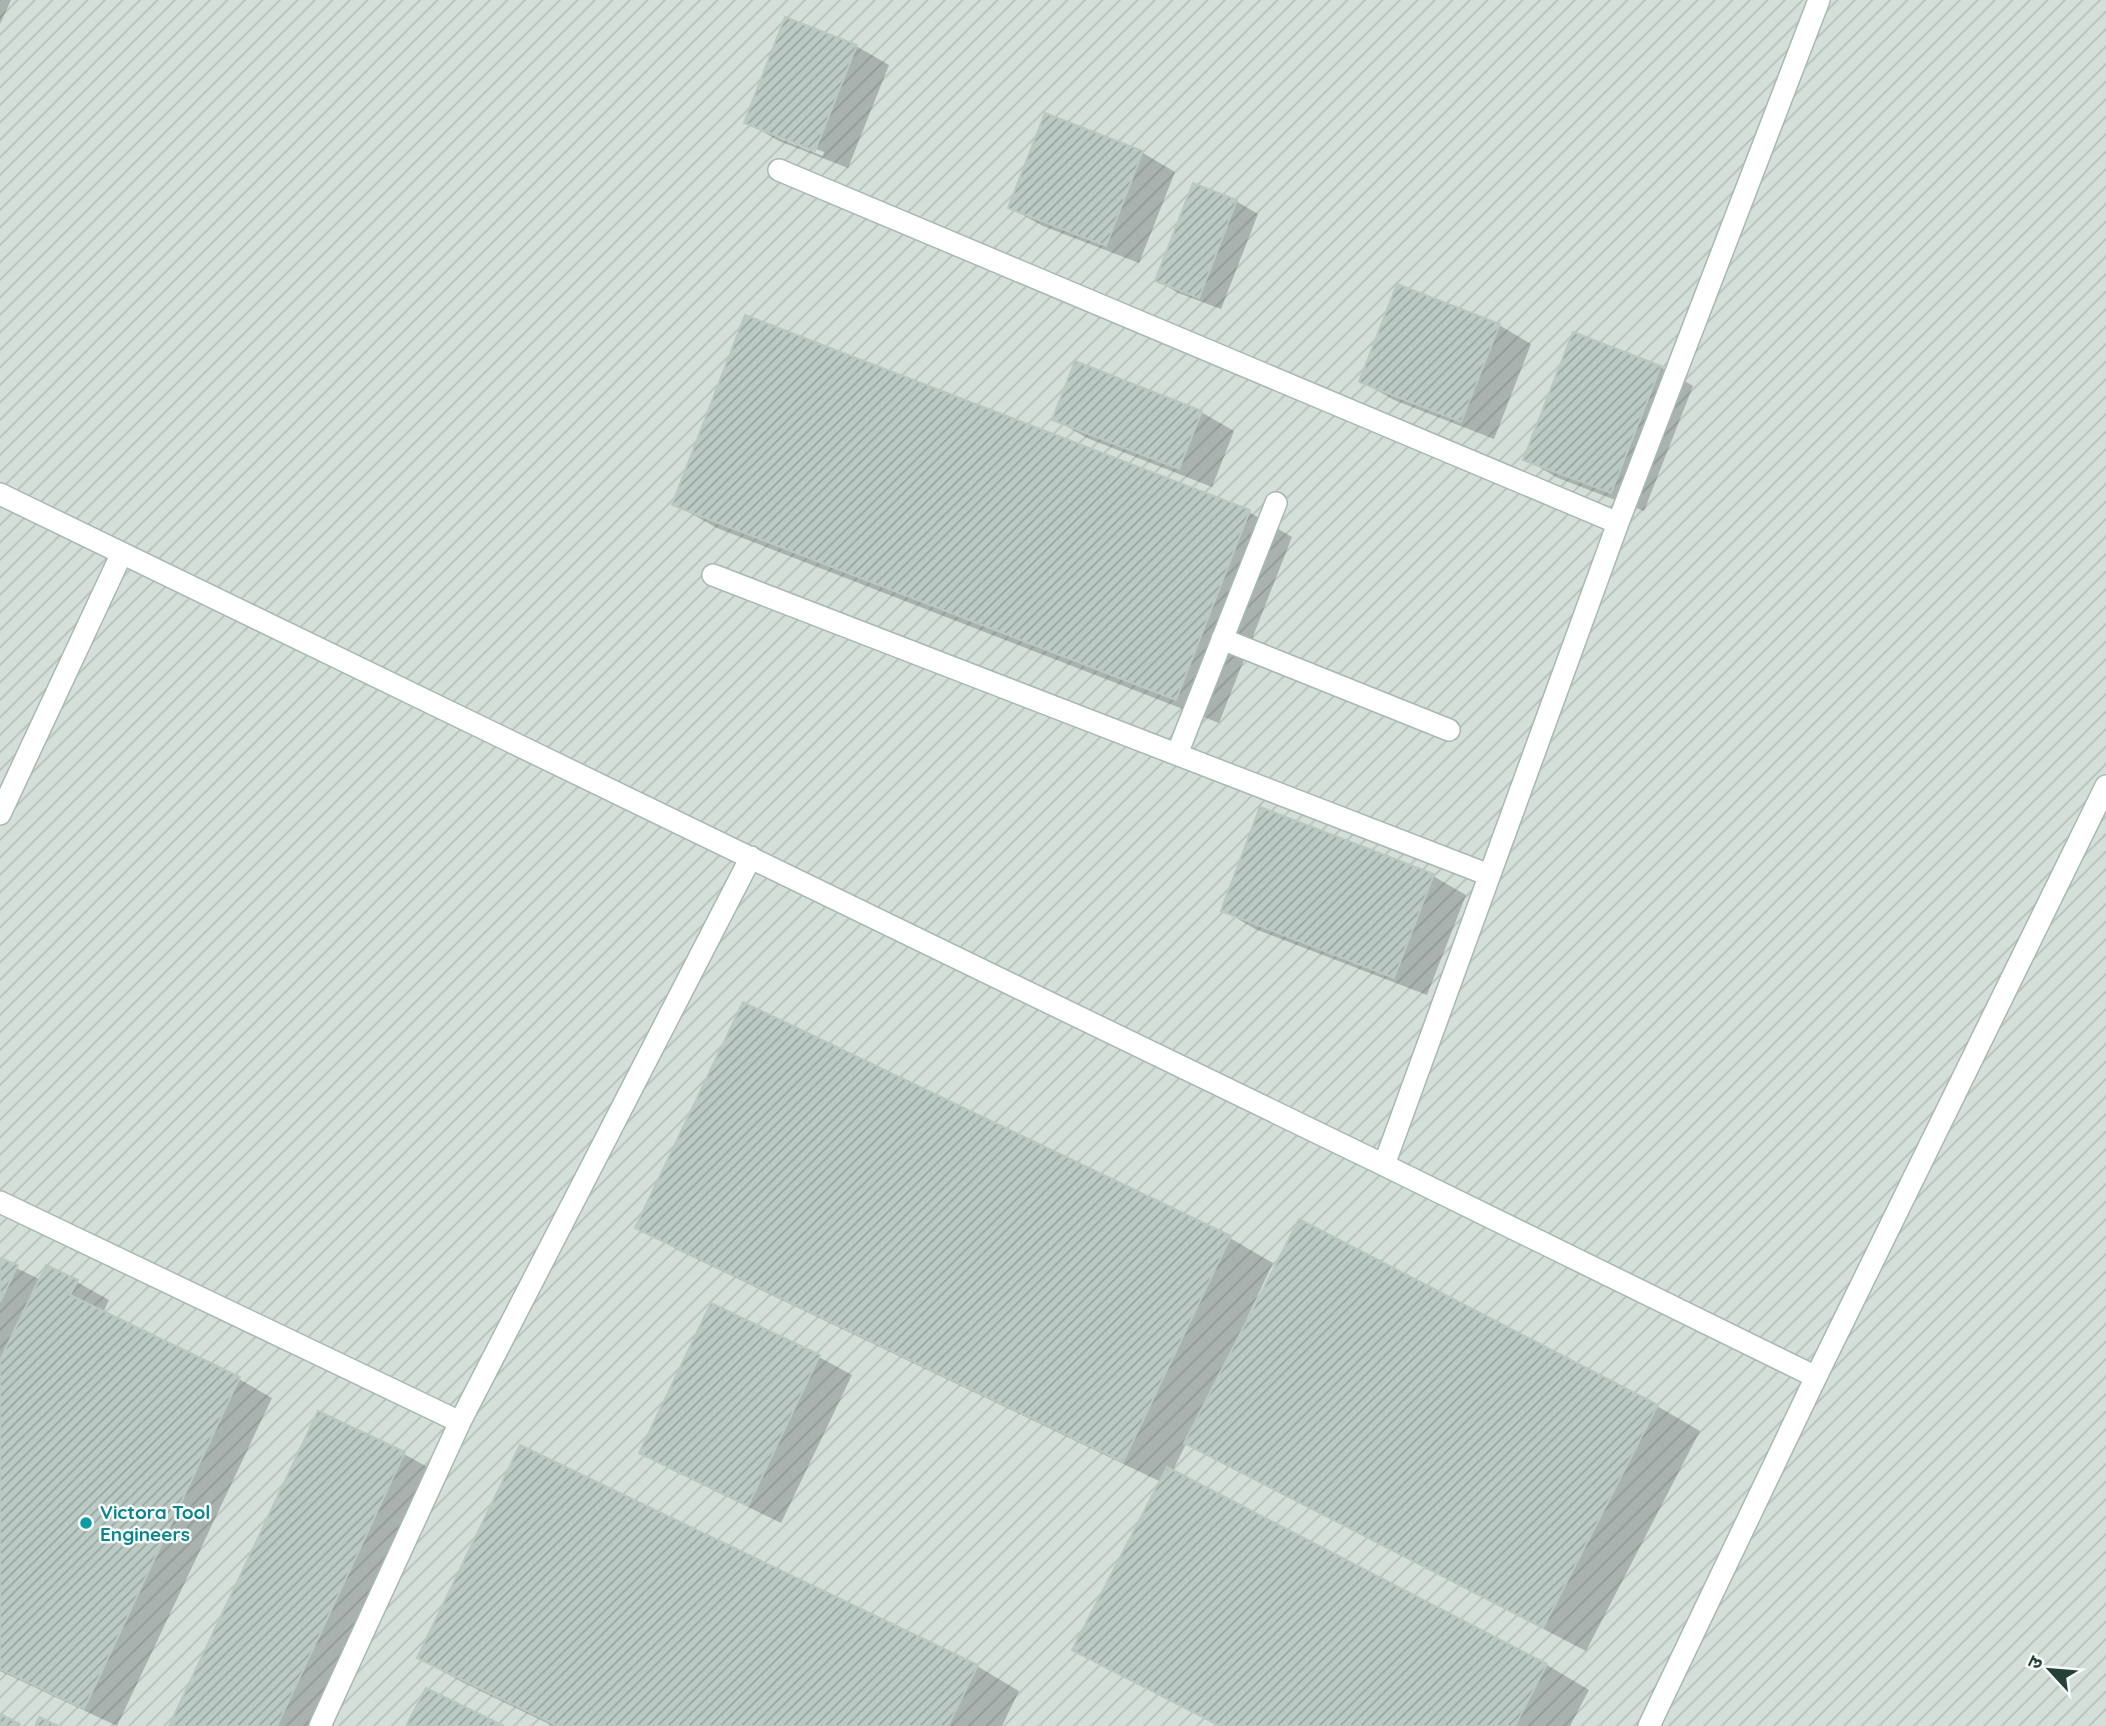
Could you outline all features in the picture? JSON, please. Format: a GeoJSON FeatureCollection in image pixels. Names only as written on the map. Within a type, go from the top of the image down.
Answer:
{"type":"FeatureCollection","features":[{"type":"Feature","properties":{"kind":"street"},"geometry":{"type":"LineString","coordinates":[[1384,1165],[1618,523],[1819,0]]}},
{"type":"Feature","properties":{"kind":"street"},"geometry":{"type":"LineString","coordinates":[[779,170],[1618,523]]}},
{"type":"Feature","properties":{"kind":"street"},"geometry":{"type":"LineString","coordinates":[[0,494],[1816,1377]]}},
{"type":"Feature","properties":{"kind":"street"},"geometry":{"type":"LineString","coordinates":[[1177,754],[1276,503]]}},
{"type":"Feature","properties":{"kind":"street"},"geometry":{"type":"LineString","coordinates":[[0,814],[122,553]]}},
{"type":"Feature","properties":{"kind":"street"},"geometry":{"type":"LineString","coordinates":[[713,575],[1489,875]]}},
{"type":"Feature","properties":{"kind":"street"},"geometry":{"type":"LineString","coordinates":[[1222,639],[1449,730]]}},
{"type":"Feature","properties":{"kind":"street"},"geometry":{"type":"LineString","coordinates":[[1649,1726],[1816,1377],[2106,786]]}},
{"type":"Feature","properties":{"kind":"street"},"geometry":{"type":"LineString","coordinates":[[320,1726],[460,1422],[751,857]]}},
{"type":"Feature","properties":{"kind":"street"},"geometry":{"type":"LineString","coordinates":[[0,1202],[460,1422]]}},
{"type":"Feature","properties":{"kind":"shaded area"},"geometry":{"type":"Polygon","coordinates":[[[0,0],[2106,0],[2106,1726],[0,1726],[0,0]]]}},
{"type":"Feature","properties":{"kind":"building"},"geometry":{"type":"Polygon","coordinates":[[[785,17],[857,45],[815,151],[744,123],[785,17]]]}},
{"type":"Feature","properties":{"kind":"building"},"geometry":{"type":"Polygon","coordinates":[[[1045,113],[1143,151],[1106,246],[1008,208],[1045,113]]]}},
{"type":"Feature","properties":{"kind":"building"},"geometry":{"type":"Polygon","coordinates":[[[1193,183],[1237,200],[1199,298],[1155,281],[1193,183]]]}},
{"type":"Feature","properties":{"kind":"building"},"geometry":{"type":"Polygon","coordinates":[[[1397,284],[1500,324],[1461,422],[1359,382],[1397,284]]]}},
{"type":"Feature","properties":{"kind":"building"},"geometry":{"type":"Polygon","coordinates":[[[745,315],[1250,510],[1176,700],[672,505],[745,315]]]}},
{"type":"Feature","properties":{"kind":"building"},"geometry":{"type":"Polygon","coordinates":[[[1573,332],[1661,366],[1611,493],[1523,460],[1573,332]]]}},
{"type":"Feature","properties":{"kind":"building"},"geometry":{"type":"Polygon","coordinates":[[[1075,361],[1202,411],[1179,469],[1052,420],[1075,361]]]}},
{"type":"Feature","properties":{"kind":"building"},"geometry":{"type":"Polygon","coordinates":[[[1260,807],[1434,874],[1394,978],[1221,911],[1260,807]]]}},
{"type":"Feature","properties":{"kind":"building"},"geometry":{"type":"Polygon","coordinates":[[[743,1002],[1231,1236],[1123,1462],[635,1228],[743,1002]]]}},
{"type":"Feature","properties":{"kind":"building"},"geometry":{"type":"Polygon","coordinates":[[[1299,1219],[1658,1405],[1543,1628],[1184,1443],[1299,1219]]]}},
{"type":"Feature","properties":{"kind":"building"},"geometry":{"type":"Polygon","coordinates":[[[0,1258],[18,1265],[0,1302],[0,1258]]]}},
{"type":"Feature","properties":{"kind":"building","name":"Victora Tool Engineers"},"geometry":{"type":"Polygon","coordinates":[[[46,1265],[78,1280],[70,1295],[240,1377],[84,1709],[0,1669],[0,1360],[46,1265]]]}},
{"type":"Feature","properties":{"kind":"building"},"geometry":{"type":"Polygon","coordinates":[[[711,1303],[820,1355],[748,1506],[639,1453],[711,1303]]]}},
{"type":"Feature","properties":{"kind":"building"},"geometry":{"type":"Polygon","coordinates":[[[318,1411],[405,1452],[277,1726],[169,1726],[318,1411]]]}},
{"type":"Feature","properties":{"kind":"building"},"geometry":{"type":"Polygon","coordinates":[[[520,1445],[978,1665],[948,1726],[558,1726],[417,1658],[520,1445]]]}},
{"type":"Feature","properties":{"kind":"building"},"geometry":{"type":"Polygon","coordinates":[[[1167,1467],[1547,1664],[1515,1726],[1220,1726],[1072,1650],[1167,1467]]]}},
{"type":"Feature","properties":{"kind":"building"},"geometry":{"type":"Polygon","coordinates":[[[426,1688],[504,1726],[406,1726],[426,1688]]]}},
{"type":"Feature","properties":{"kind":"building"},"geometry":{"type":"Polygon","coordinates":[[[0,1714],[20,1724],[19,1726],[0,1726],[0,1714]]]}},
{"type":"Feature","properties":{"kind":"building"},"geometry":{"type":"Polygon","coordinates":[[[39,1717],[58,1726],[35,1726],[39,1717]]]}},
{"type":"Feature","properties":{"kind":"place","name":"Victora Tool Engineers"},"geometry":{"type":"Point","coordinates":[86,1523]}}]}
